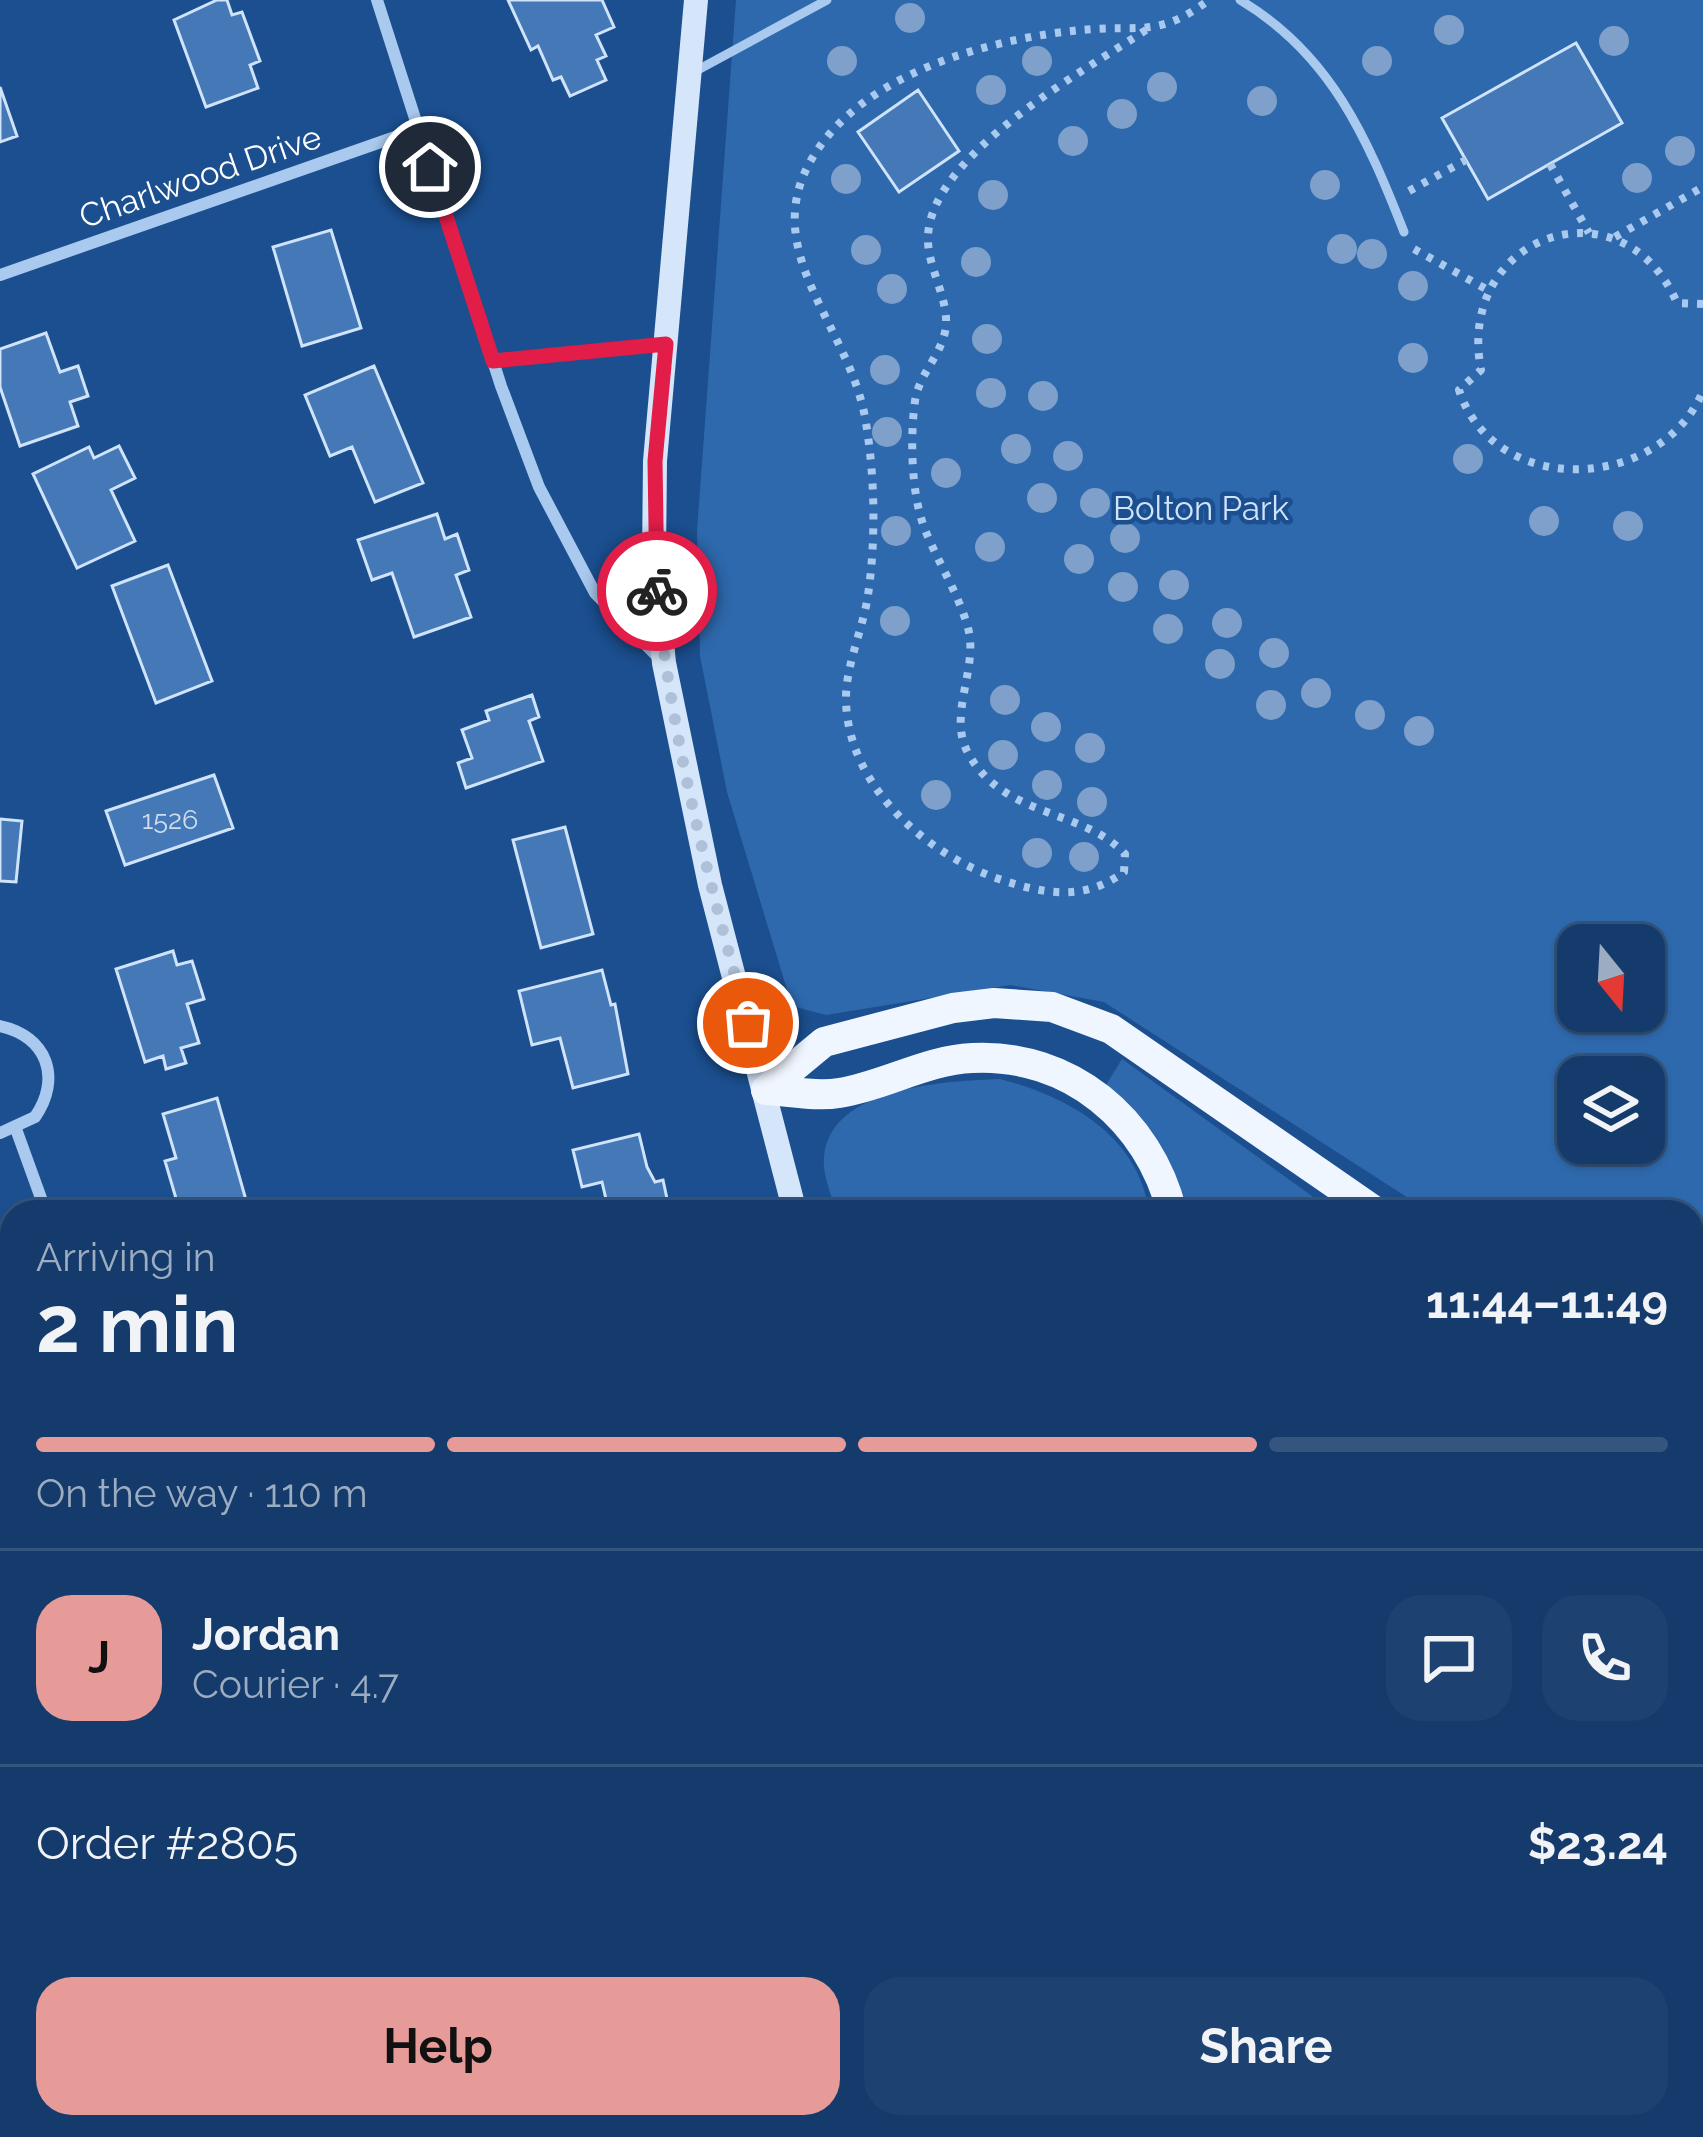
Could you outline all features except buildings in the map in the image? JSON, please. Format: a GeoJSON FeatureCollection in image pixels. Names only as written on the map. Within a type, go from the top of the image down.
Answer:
{"type":"FeatureCollection","features":[{"type":"Feature","properties":{"kind":"main road"},"geometry":{"type":"LineString","coordinates":[[766,1090],[824,1042],[953,1008],[994,1003],[1052,1007],[1111,1029],[1359,1200]]}},
{"type":"Feature","properties":{"kind":"main road"},"geometry":{"type":"LineString","coordinates":[[766,1090],[837,1094],[972,1058],[1040,1068],[1076,1082],[1129,1121],[1161,1174],[1169,1200]]}},
{"type":"Feature","properties":{"kind":"street"},"geometry":{"type":"LineString","coordinates":[[377,0],[493,361],[539,488],[595,592],[664,663]]}},
{"type":"Feature","properties":{"kind":"street"},"geometry":{"type":"LineString","coordinates":[[696,0],[655,461],[654,559],[664,663],[710,885],[792,1200]]}},
{"type":"Feature","properties":{"kind":"street","name":"Charlwood Drive"},"geometry":{"type":"LineString","coordinates":[[0,275],[418,128]]}},
{"type":"Feature","properties":{"kind":"street"},"geometry":{"type":"LineString","coordinates":[[0,1026],[31,1038],[50,1068],[45,1103],[16,1129],[0,1133]]}},
{"type":"Feature","properties":{"kind":"street"},"geometry":{"type":"LineString","coordinates":[[16,1129],[42,1200]]}},
{"type":"Feature","properties":{"kind":"lane"},"geometry":{"type":"LineString","coordinates":[[689,75],[827,0]]}},
{"type":"Feature","properties":{"kind":"lane"},"geometry":{"type":"LineString","coordinates":[[1240,0],[1279,26],[1337,86],[1404,232]]}},
{"type":"Feature","properties":{"kind":"lane"},"geometry":{"type":"LineString","coordinates":[[493,361],[666,344]]}},
{"type":"Feature","properties":{"kind":"path"},"geometry":{"type":"LineString","coordinates":[[1146,30],[1054,91],[964,163],[942,192],[928,238],[946,321],[942,346],[916,394],[916,474],[922,523],[968,629],[970,672],[962,712],[968,753],[1009,795],[1037,812],[1098,832],[1125,854],[1124,872],[1099,891],[1064,895],[971,868],[924,838],[865,775],[852,741],[846,699],[868,598],[872,548],[866,420],[857,384],[802,267],[794,223],[799,178],[829,134],[920,71],[964,54],[1082,30],[1146,30],[1178,23],[1209,0]]}},
{"type":"Feature","properties":{"kind":"path"},"geometry":{"type":"LineString","coordinates":[[1392,201],[1466,160]]}},
{"type":"Feature","properties":{"kind":"path"},"geometry":{"type":"LineString","coordinates":[[1550,164],[1589,233]]}},
{"type":"Feature","properties":{"kind":"path"},"geometry":{"type":"LineString","coordinates":[[1614,238],[1703,187]]}},
{"type":"Feature","properties":{"kind":"path"},"geometry":{"type":"LineString","coordinates":[[1404,232],[1416,252],[1486,289]]}},
{"type":"Feature","properties":{"kind":"path"},"geometry":{"type":"LineString","coordinates":[[1703,304],[1677,303],[1665,276],[1614,238],[1562,235],[1523,248],[1486,289],[1475,340],[1480,370],[1459,390],[1467,413],[1514,456],[1567,471],[1620,463],[1671,436],[1703,391]]}},
{"type":"Feature","properties":{"kind":"green space","name":"Bolton Park"},"geometry":{"type":"Polygon","coordinates":[[[736,0],[1703,0],[1703,1200],[1411,1200],[1104,1002],[1010,985],[826,1015],[792,1006],[727,792],[700,656],[697,531],[736,0]]]}},
{"type":"Feature","properties":{"kind":"green space"},"geometry":{"type":"Polygon","coordinates":[[[1122,1059],[1317,1200],[1183,1200],[1157,1142],[1106,1085],[1122,1059]]]}},
{"type":"Feature","properties":{"kind":"green space"},"geometry":{"type":"Polygon","coordinates":[[[1000,1079],[1074,1108],[1096,1123],[1131,1161],[1146,1200],[832,1200],[824,1157],[831,1133],[847,1115],[895,1092],[1000,1079]]]}},
{"type":"Feature","properties":{"kind":"way so far"},"geometry":{"type":"LineString","coordinates":[[657,591],[664,663],[710,885],[748,1023]]}},
{"type":"Feature","properties":{"kind":"route"},"geometry":{"type":"LineString","coordinates":[[430,167],[493,361],[666,344],[655,461],[657,591]]}}]}
